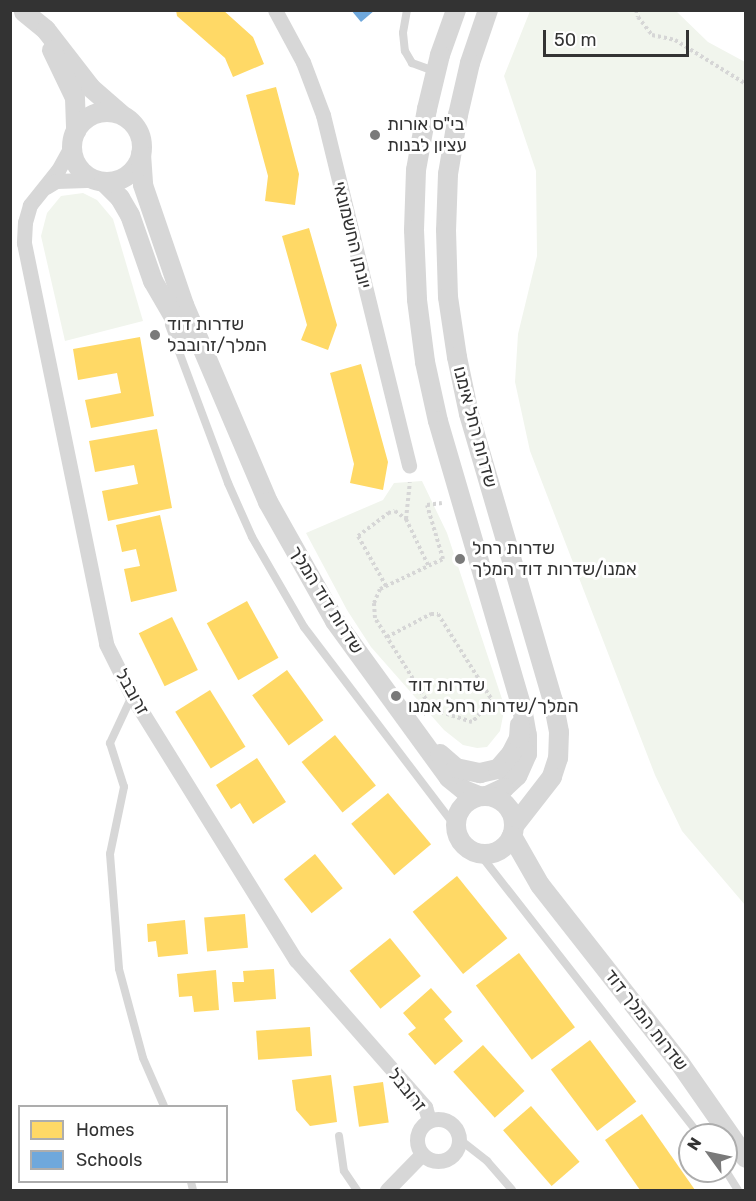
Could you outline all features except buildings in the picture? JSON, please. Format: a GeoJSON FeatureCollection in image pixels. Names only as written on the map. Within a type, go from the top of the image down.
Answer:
{"type":"FeatureCollection","features":[{"type":"Feature","properties":{"kind":"street","name":"יונתן החשמונאי"},"geometry":{"type":"LineString","coordinates":[[275,10],[303,62],[323,115],[409,466]]}},
{"type":"Feature","properties":{"kind":"street","name":"שדרות רחל אימנו"},"geometry":{"type":"LineString","coordinates":[[456,10],[436,72],[416,170],[414,230],[417,300],[438,422],[522,708],[527,735],[525,762],[517,776],[504,788],[483,796]]}},
{"type":"Feature","properties":{"kind":"street","name":"שדרות רחל אימנו"},"geometry":{"type":"LineString","coordinates":[[488,10],[470,63],[448,174],[446,230],[448,297],[469,414],[553,701],[559,732],[558,758],[552,777],[513,831]]}},
{"type":"Feature","properties":{"kind":"street"},"geometry":{"type":"LineString","coordinates":[[23,11],[46,30],[91,88],[139,132],[141,154],[132,172],[124,178],[99,181],[56,181],[43,188]]}},
{"type":"Feature","properties":{"kind":"street"},"geometry":{"type":"LineString","coordinates":[[23,11],[57,58],[75,98],[74,138],[77,166],[99,181]]}},
{"type":"Feature","properties":{"kind":"street"},"geometry":{"type":"LineString","coordinates":[[74,138],[91,116],[102,112],[124,116]]}},
{"type":"Feature","properties":{"kind":"street","name":"זרובבל"},"geometry":{"type":"LineString","coordinates":[[74,138],[58,170],[30,205],[25,222],[24,243],[106,644],[132,696],[296,960],[425,1107],[429,1120]]}},
{"type":"Feature","properties":{"kind":"street","name":"שדרות דוד המלך"},"geometry":{"type":"LineString","coordinates":[[141,154],[143,185],[164,250],[226,408],[268,502],[334,621],[449,778],[464,790],[483,796]]}},
{"type":"Feature","properties":{"kind":"street","name":"שדרות דוד המלך"},"geometry":{"type":"LineString","coordinates":[[99,181],[120,198],[130,215],[153,281],[226,408]]}},
{"type":"Feature","properties":{"kind":"street"},"geometry":{"type":"LineString","coordinates":[[414,729],[456,768],[480,773],[498,769],[511,754],[519,738],[522,708]]}},
{"type":"Feature","properties":{"kind":"street","name":"שדרות דוד המלך"},"geometry":{"type":"LineString","coordinates":[[449,778],[456,823]]}},
{"type":"Feature","properties":{"kind":"street"},"geometry":{"type":"LineString","coordinates":[[483,796],[495,798],[509,809],[513,831],[540,885],[512,865],[463,844],[456,823],[464,805],[483,796]]}},
{"type":"Feature","properties":{"kind":"street"},"geometry":{"type":"LineString","coordinates":[[484,853],[506,844],[513,831]]}},
{"type":"Feature","properties":{"kind":"street","name":"שדרות המלך דוד"},"geometry":{"type":"LineString","coordinates":[[540,885],[679,1062],[746,1158]]}},
{"type":"Feature","properties":{"kind":"street"},"geometry":{"type":"LineString","coordinates":[[444,1119],[450,1123],[459,1139],[453,1155],[447,1159],[435,1161],[422,1154],[417,1140],[418,1133],[429,1120],[444,1119]]}},
{"type":"Feature","properties":{"kind":"street"},"geometry":{"type":"LineString","coordinates":[[387,1191],[422,1154]]}},
{"type":"Feature","properties":{"kind":"lane"},"geometry":{"type":"LineString","coordinates":[[407,10],[403,33],[405,51],[412,63],[436,72]]}},
{"type":"Feature","properties":{"kind":"lane"},"geometry":{"type":"LineString","coordinates":[[153,281],[228,483],[252,537],[304,627],[456,823]]}},
{"type":"Feature","properties":{"kind":"lane"},"geometry":{"type":"LineString","coordinates":[[132,696],[110,743],[124,787],[110,854],[119,969],[143,1058],[163,1105]]}},
{"type":"Feature","properties":{"kind":"lane"},"geometry":{"type":"LineString","coordinates":[[484,853],[690,1123]]}},
{"type":"Feature","properties":{"kind":"lane"},"geometry":{"type":"LineString","coordinates":[[339,1136],[344,1171],[357,1191]]}},
{"type":"Feature","properties":{"kind":"lane"},"geometry":{"type":"LineString","coordinates":[[459,1139],[487,1161],[512,1191]]}},
{"type":"Feature","properties":{"kind":"path"},"geometry":{"type":"LineString","coordinates":[[636,10],[638,17],[652,35],[675,40],[746,84]]}},
{"type":"Feature","properties":{"kind":"path"},"geometry":{"type":"LineString","coordinates":[[406,519],[411,498],[409,466]]}},
{"type":"Feature","properties":{"kind":"path"},"geometry":{"type":"LineString","coordinates":[[387,637],[431,614],[438,614],[492,700],[472,722],[432,709],[375,618],[374,603],[380,589],[443,559],[427,506],[461,500]]}},
{"type":"Feature","properties":{"kind":"path"},"geometry":{"type":"LineString","coordinates":[[386,586],[358,536],[395,511],[406,519],[428,565]]}},
{"type":"Feature","properties":{"kind":"path"},"geometry":{"type":"LineString","coordinates":[[414,729],[432,709]]}},
{"type":"Feature","properties":{"kind":"shaded area"},"geometry":{"type":"Polygon","coordinates":[[[530,11],[676,11],[708,42],[745,62],[745,905],[682,831],[655,775],[530,451],[515,382],[518,334],[537,256],[536,171],[504,76],[530,11]]]}},
{"type":"Feature","properties":{"kind":"shaded area"},"geometry":{"type":"Polygon","coordinates":[[[83,193],[97,200],[113,219],[143,321],[65,341],[41,236],[47,213],[61,196],[83,193]]]}},
{"type":"Feature","properties":{"kind":"shaded area"},"geometry":{"type":"Polygon","coordinates":[[[422,481],[447,533],[502,699],[503,716],[500,731],[487,747],[477,748],[463,745],[444,730],[371,647],[347,610],[306,533],[383,500],[394,483],[422,481]]]}},
{"type":"Feature","properties":{"kind":"place","name":"בי\"ס אורות עציון לבנות"},"geometry":{"type":"Point","coordinates":[375,135]}},
{"type":"Feature","properties":{"kind":"place","name":"שדרות דוד המלך/זרובבל"},"geometry":{"type":"Point","coordinates":[155,335]}},
{"type":"Feature","properties":{"kind":"place","name":"שדרות רחל אמנו/שדרות דוד המלך"},"geometry":{"type":"Point","coordinates":[460,559]}},
{"type":"Feature","properties":{"kind":"place","name":"שדרות דוד המלך/שדרות רחל אמנו"},"geometry":{"type":"Point","coordinates":[396,696]}}]}
